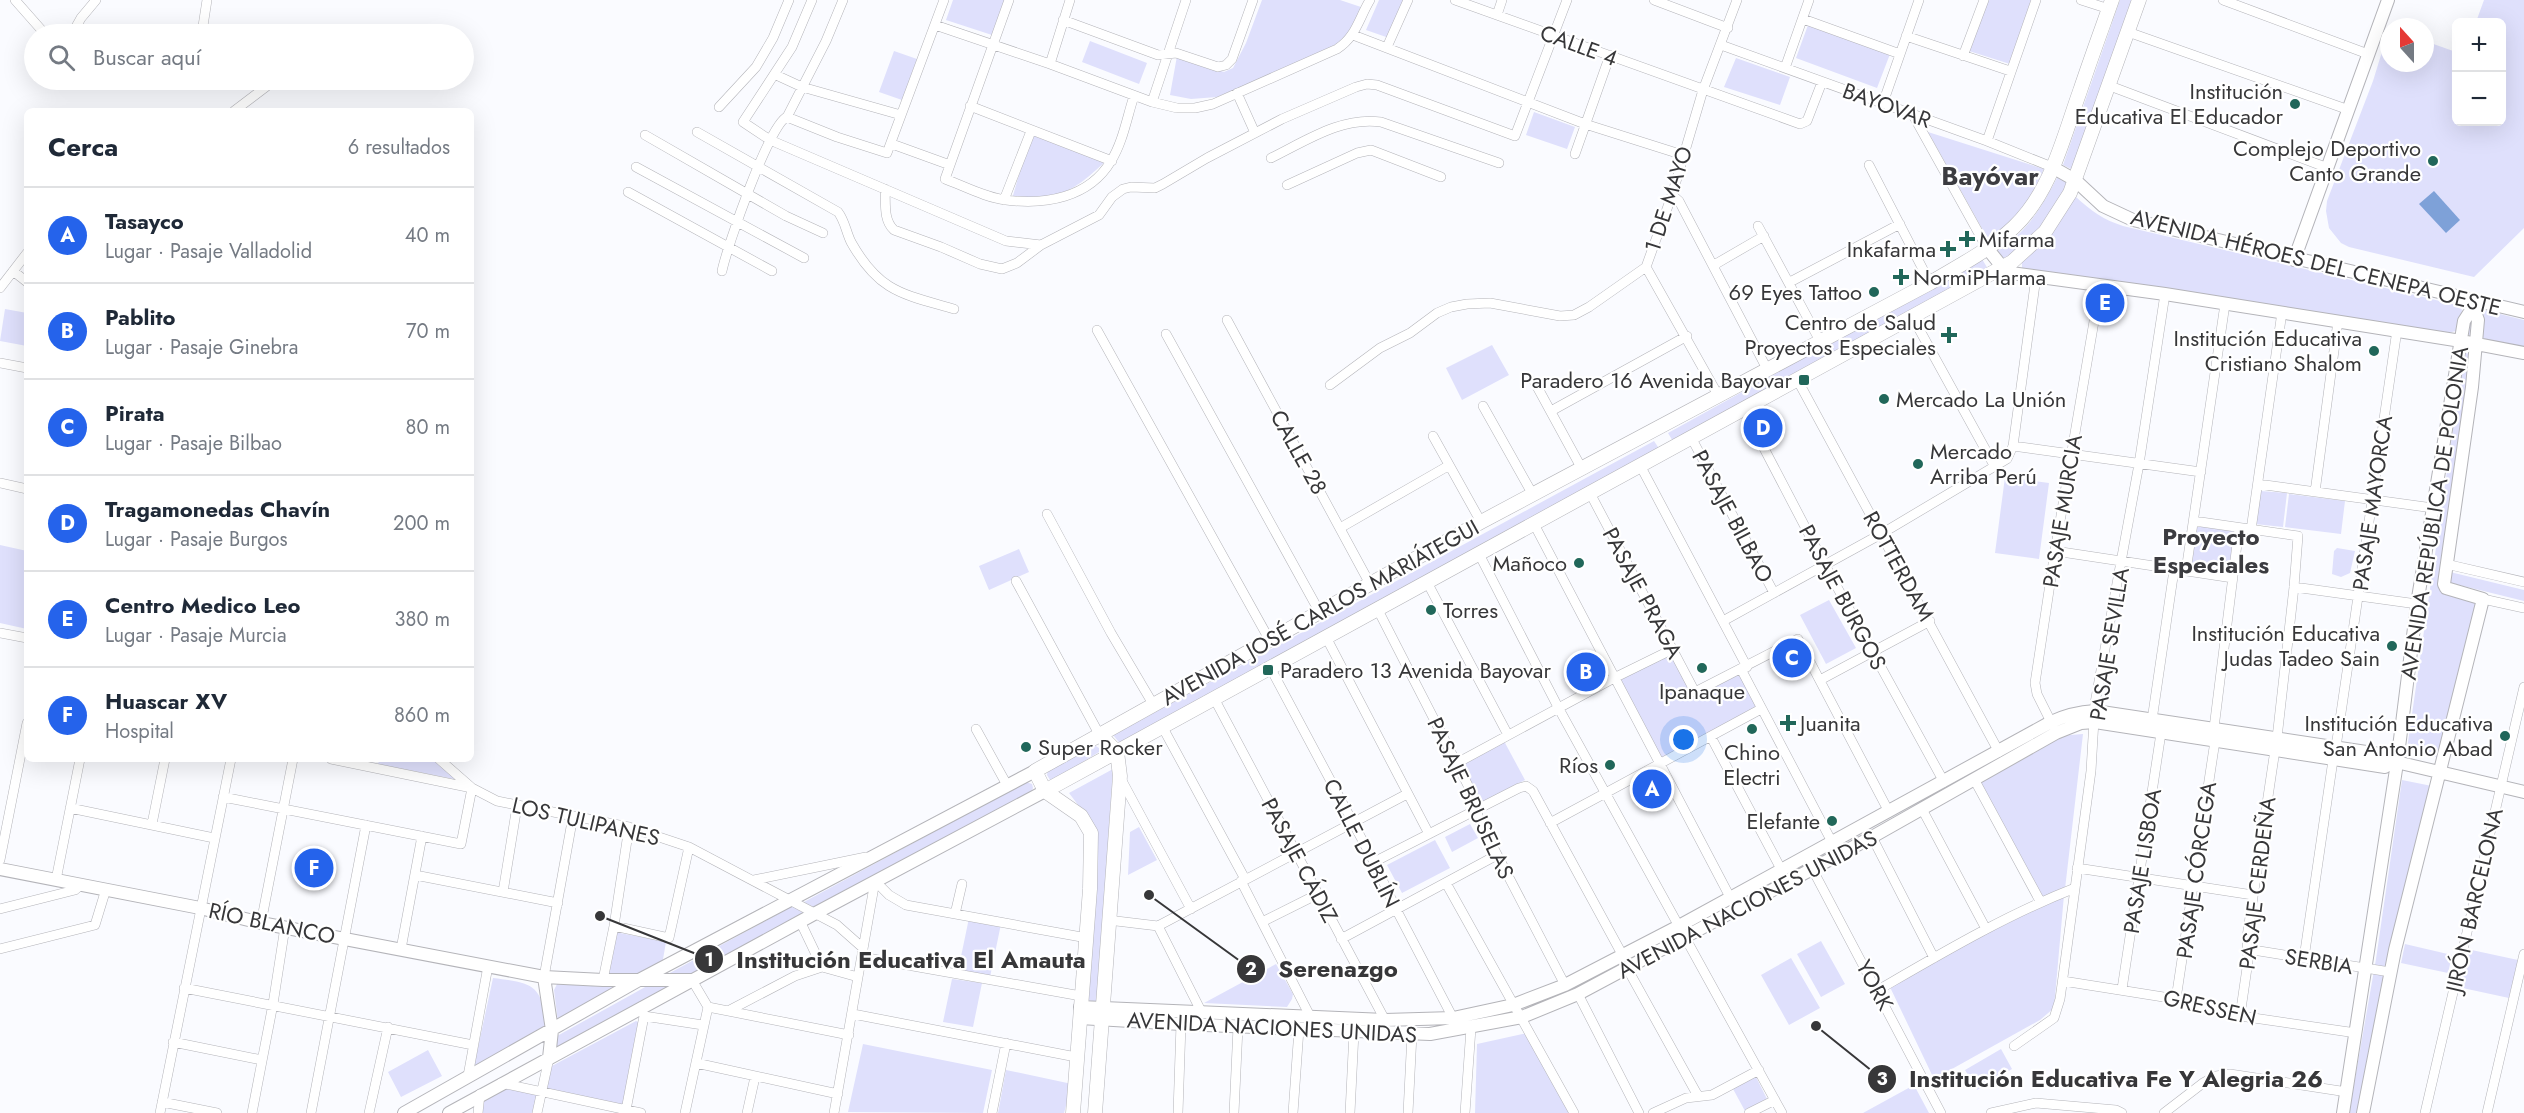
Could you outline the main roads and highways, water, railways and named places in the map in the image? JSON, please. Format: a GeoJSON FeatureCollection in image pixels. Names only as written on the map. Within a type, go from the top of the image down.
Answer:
{"type":"FeatureCollection","features":[{"type":"Feature","properties":{"kind":"main road","name":"AVENIDA JOSÉ CARLOS MARIÁTEGUI"},"geometry":{"type":"LineString","coordinates":[[449,1113],[501,1083],[642,1012],[692,980],[1215,700],[2003,268],[2031,247],[2057,216],[2075,180],[2139,0]]}},
{"type":"Feature","properties":{"kind":"main road"},"geometry":{"type":"LineString","coordinates":[[2294,260],[2388,0]]}},
{"type":"Feature","properties":{"kind":"main road","name":"AVENIDA JOSÉ CARLOS MARIÁTEGUI"},"geometry":{"type":"LineString","coordinates":[[404,1113],[639,980],[1035,771],[1480,522],[1930,283],[1987,249],[2014,228],[2044,189],[2110,5]]}},
{"type":"Feature","properties":{"kind":"main road","name":"AVENIDA HÉROES DEL CENEPA OESTE"},"geometry":{"type":"LineString","coordinates":[[2052,167],[2075,180],[2103,206],[2133,220],[2473,304],[2524,312]]}},
{"type":"Feature","properties":{"kind":"main road"},"geometry":{"type":"LineString","coordinates":[[1987,249],[2003,268]]}},
{"type":"Feature","properties":{"kind":"main road","name":"AVENIDA HÉROES DEL CENEPA OESTE"},"geometry":{"type":"LineString","coordinates":[[2003,268],[2011,273],[2282,312],[2524,353]]}},
{"type":"Feature","properties":{"kind":"main road","name":"AVENIDA REPÚBLICA DE POLONIA"},"geometry":{"type":"LineString","coordinates":[[2343,1113],[2366,974],[2417,604],[2460,341],[2464,321],[2473,304]]}},
{"type":"Feature","properties":{"kind":"main road","name":"AVENIDA REPÚBLICA DE POLONIA"},"geometry":{"type":"LineString","coordinates":[[2440,772],[2483,599],[2446,588],[2444,584],[2464,452],[2477,344],[2478,320],[2473,304]]}},
{"type":"Feature","properties":{"kind":"main road"},"geometry":{"type":"LineString","coordinates":[[1658,428],[1670,450]]}},
{"type":"Feature","properties":{"kind":"main road","name":"AVENIDA NACIONES UNIDAS"},"geometry":{"type":"LineString","coordinates":[[1682,932],[1731,899],[1999,752],[2054,728],[2081,723],[2095,717],[2152,720],[2215,735],[2335,753],[2385,767],[2395,762],[2524,792]]}},
{"type":"Feature","properties":{"kind":"main road","name":"AVENIDA NACIONES UNIDAS"},"geometry":{"type":"LineString","coordinates":[[2095,717],[2161,733],[2215,735]]}},
{"type":"Feature","properties":{"kind":"main road","name":"AVENIDA NACIONES UNIDAS"},"geometry":{"type":"LineString","coordinates":[[1101,1014],[1202,1013],[1313,1023],[1354,1032],[1412,1034],[1430,1034],[1471,1028],[1522,1017],[1578,994],[1625,962],[1813,869],[1872,837],[1974,779],[2054,728]]}},
{"type":"Feature","properties":{"kind":"main road"},"geometry":{"type":"LineString","coordinates":[[1095,1113],[1120,776],[1117,752],[1099,734]]}},
{"type":"Feature","properties":{"kind":"main road"},"geometry":{"type":"LineString","coordinates":[[1035,771],[1045,791],[1081,816],[1091,833],[1073,1113]]}},
{"type":"Feature","properties":{"kind":"main road"},"geometry":{"type":"LineString","coordinates":[[2362,1113],[2389,978],[2440,772]]}},
{"type":"Feature","properties":{"kind":"main road","name":"RÍO BLANCO"},"geometry":{"type":"LineString","coordinates":[[0,869],[200,908],[261,923],[544,977],[603,980],[692,980]]}},
{"type":"Feature","properties":{"kind":"main road","name":"AVENIDA NACIONES UNIDAS"},"geometry":{"type":"LineString","coordinates":[[1080,1007],[1101,1014],[1181,1024],[1299,1029],[1313,1023],[1453,1018],[1513,1005],[1625,962]]}},
{"type":"Feature","properties":{"kind":"main road"},"geometry":{"type":"LineString","coordinates":[[2366,974],[2389,978]]}},
{"type":"Feature","properties":{"kind":"main road"},"geometry":{"type":"LineString","coordinates":[[544,977],[552,1030],[549,1058]]}},
{"type":"Feature","properties":{"kind":"water"},"geometry":{"type":"Polygon","coordinates":[[[2434,191],[2460,220],[2446,233],[2419,204],[2434,191]]]}},
{"type":"Feature","properties":{"kind":"place","name":"Institución Educativa El Educador"},"geometry":{"type":"Point","coordinates":[2295,104]}},
{"type":"Feature","properties":{"kind":"place","name":"Complejo Deportivo Canto Grande"},"geometry":{"type":"Point","coordinates":[2433,161]}},
{"type":"Feature","properties":{"kind":"place","name":"Mifarma"},"geometry":{"type":"Point","coordinates":[1967,239]}},
{"type":"Feature","properties":{"kind":"place","name":"Inkafarma"},"geometry":{"type":"Point","coordinates":[1948,249]}},
{"type":"Feature","properties":{"kind":"place","name":"NormiPHarma"},"geometry":{"type":"Point","coordinates":[1901,277]}},
{"type":"Feature","properties":{"kind":"place","name":"69 Eyes Tattoo"},"geometry":{"type":"Point","coordinates":[1874,292]}},
{"type":"Feature","properties":{"kind":"place","name":"Centro Medico Leo"},"geometry":{"type":"Point","coordinates":[2105,303]}},
{"type":"Feature","properties":{"kind":"place","name":"Centro de Salud Proyectos Especiales"},"geometry":{"type":"Point","coordinates":[1949,335]}},
{"type":"Feature","properties":{"kind":"place","name":"Institución Educativa Cristiano Shalom"},"geometry":{"type":"Point","coordinates":[2374,351]}},
{"type":"Feature","properties":{"kind":"place","name":"Paradero 16 Avenida Bayovar"},"geometry":{"type":"Point","coordinates":[1804,380]}},
{"type":"Feature","properties":{"kind":"place","name":"Mercado La Unión"},"geometry":{"type":"Point","coordinates":[1884,399]}},
{"type":"Feature","properties":{"kind":"place","name":"Tragamonedas Chavín"},"geometry":{"type":"Point","coordinates":[1763,428]}},
{"type":"Feature","properties":{"kind":"place","name":"Mercado Arriba Perú"},"geometry":{"type":"Point","coordinates":[1918,464]}},
{"type":"Feature","properties":{"kind":"place","name":"Mañoco"},"geometry":{"type":"Point","coordinates":[1579,563]}},
{"type":"Feature","properties":{"kind":"place","name":"Torres"},"geometry":{"type":"Point","coordinates":[1431,610]}},
{"type":"Feature","properties":{"kind":"place","name":"Institución Educativa Judas Tadeo Sain"},"geometry":{"type":"Point","coordinates":[2392,646]}},
{"type":"Feature","properties":{"kind":"place","name":"Pirata"},"geometry":{"type":"Point","coordinates":[1792,658]}},
{"type":"Feature","properties":{"kind":"place","name":"Ipanaque"},"geometry":{"type":"Point","coordinates":[1702,668]}},
{"type":"Feature","properties":{"kind":"place","name":"Paradero 13 Avenida Bayovar"},"geometry":{"type":"Point","coordinates":[1268,670]}},
{"type":"Feature","properties":{"kind":"place","name":"Pablito"},"geometry":{"type":"Point","coordinates":[1586,672]}},
{"type":"Feature","properties":{"kind":"place","name":"Juanita"},"geometry":{"type":"Point","coordinates":[1788,723]}},
{"type":"Feature","properties":{"kind":"place","name":"Chino Electri"},"geometry":{"type":"Point","coordinates":[1752,729]}},
{"type":"Feature","properties":{"kind":"place","name":"Institución Educativa San Antonio Abad"},"geometry":{"type":"Point","coordinates":[2505,736]}},
{"type":"Feature","properties":{"kind":"place","name":"Super Rocker"},"geometry":{"type":"Point","coordinates":[1026,747]}},
{"type":"Feature","properties":{"kind":"place","name":"Ríos"},"geometry":{"type":"Point","coordinates":[1610,765]}},
{"type":"Feature","properties":{"kind":"place","name":"Tasayco"},"geometry":{"type":"Point","coordinates":[1652,789]}},
{"type":"Feature","properties":{"kind":"place","name":"Elefante"},"geometry":{"type":"Point","coordinates":[1832,821]}},
{"type":"Feature","properties":{"kind":"place","name":"Huascar XV"},"geometry":{"type":"Point","coordinates":[314,868]}},
{"type":"Feature","properties":{"kind":"place","name":"Serenazgo"},"geometry":{"type":"Point","coordinates":[1149,895]}},
{"type":"Feature","properties":{"kind":"place","name":"Institución Educativa El Amauta"},"geometry":{"type":"Point","coordinates":[600,916]}},
{"type":"Feature","properties":{"kind":"place","name":"Institución Educativa Fe Y Alegria 26"},"geometry":{"type":"Point","coordinates":[1816,1026]}},
{"type":"Feature","properties":{"kind":"district","name":"Bayóvar"},"geometry":{"type":"Point","coordinates":[1990,176]}},
{"type":"Feature","properties":{"kind":"district","name":"Proyecto Especiales"},"geometry":{"type":"Point","coordinates":[2211,550]}}]}
